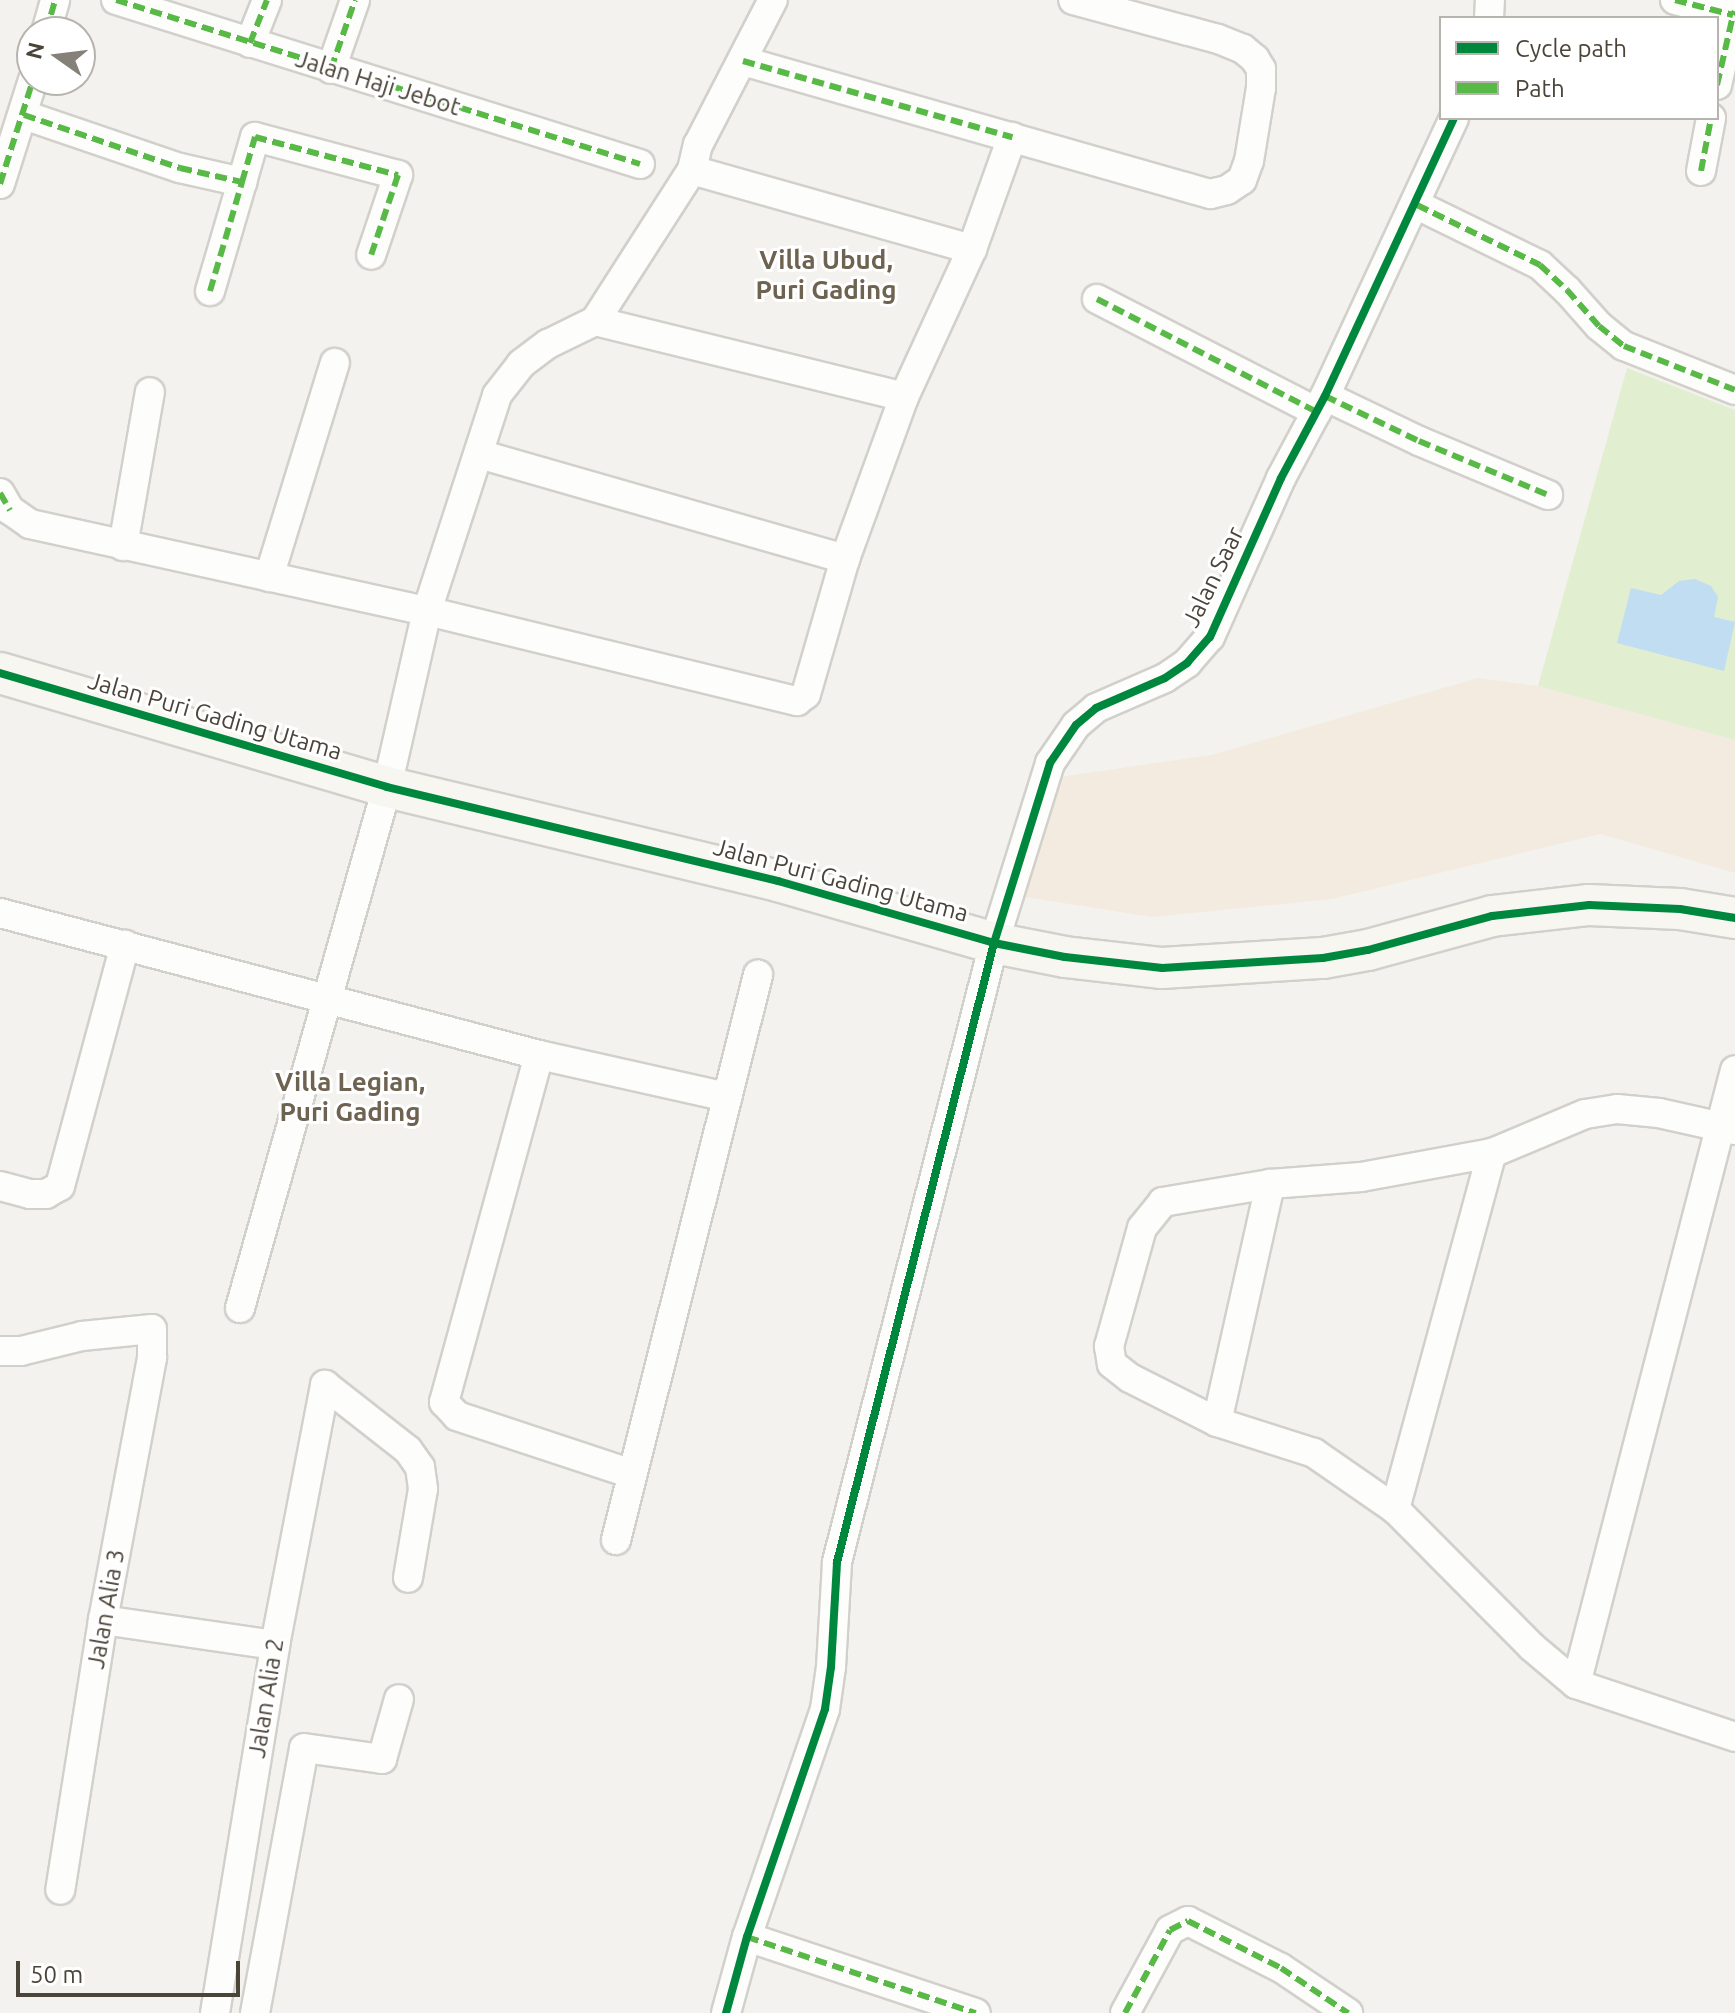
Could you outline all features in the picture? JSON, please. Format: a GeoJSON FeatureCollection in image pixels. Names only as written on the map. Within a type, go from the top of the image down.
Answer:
{"type":"FeatureCollection","features":[{"type":"Feature","properties":{"kind":"street","name":"Jalan Haji Jebot"},"geometry":{"type":"LineString","coordinates":[[116,0],[640,164]]}},
{"type":"Feature","properties":{"kind":"street"},"geometry":{"type":"LineString","coordinates":[[250,43],[267,0]]}},
{"type":"Feature","properties":{"kind":"street"},"geometry":{"type":"LineString","coordinates":[[331,69],[355,0]]}},
{"type":"Feature","properties":{"kind":"street"},"geometry":{"type":"LineString","coordinates":[[240,1308],[387,787],[427,614],[497,395],[521,364],[548,344],[595,321],[692,170],[698,145],[773,0]]}},
{"type":"Feature","properties":{"kind":"street"},"geometry":{"type":"LineString","coordinates":[[743,61],[1210,194],[1227,190],[1242,180],[1249,161],[1261,88],[1261,69],[1255,59],[1243,49],[1218,39],[1073,0]]}},
{"type":"Feature","properties":{"kind":"street"},"geometry":{"type":"LineString","coordinates":[[1675,0],[1734,13],[1719,77]]}},
{"type":"Feature","properties":{"kind":"street"},"geometry":{"type":"LineString","coordinates":[[0,184],[29,96]]}},
{"type":"Feature","properties":{"kind":"street"},"geometry":{"type":"LineString","coordinates":[[24,115],[180,168],[242,182]]}},
{"type":"Feature","properties":{"kind":"street","name":"Jalan Saar"},"geometry":{"type":"LineString","coordinates":[[726,2013],[747,1937],[825,1709],[831,1667],[837,1562],[994,943],[1050,763],[1076,725],[1096,708],[1165,678],[1187,663],[1210,637],[1281,478],[1321,404],[1417,205],[1453,120]]}},
{"type":"Feature","properties":{"kind":"street"},"geometry":{"type":"LineString","coordinates":[[1701,171],[1711,120]]}},
{"type":"Feature","properties":{"kind":"street"},"geometry":{"type":"LineString","coordinates":[[210,291],[255,137],[398,175],[371,255]]}},
{"type":"Feature","properties":{"kind":"street"},"geometry":{"type":"LineString","coordinates":[[3,504],[30,524],[797,701],[806,694],[845,559],[904,397],[972,249],[1012,137]]}},
{"type":"Feature","properties":{"kind":"street"},"geometry":{"type":"LineString","coordinates":[[692,170],[972,249]]}},
{"type":"Feature","properties":{"kind":"street"},"geometry":{"type":"LineString","coordinates":[[1417,205],[1540,265],[1599,326],[1624,346],[1735,390]]}},
{"type":"Feature","properties":{"kind":"street"},"geometry":{"type":"LineString","coordinates":[[1097,299],[1321,404],[1548,495]]}},
{"type":"Feature","properties":{"kind":"street"},"geometry":{"type":"LineString","coordinates":[[595,321],[904,397]]}},
{"type":"Feature","properties":{"kind":"street"},"geometry":{"type":"LineString","coordinates":[[269,577],[335,363]]}},
{"type":"Feature","properties":{"kind":"street"},"geometry":{"type":"LineString","coordinates":[[123,546],[150,392]]}},
{"type":"Feature","properties":{"kind":"street"},"geometry":{"type":"LineString","coordinates":[[479,454],[845,559]]}},
{"type":"Feature","properties":{"kind":"street","name":"Jalan Puri Gading Utama"},"geometry":{"type":"LineString","coordinates":[[0,673],[387,787],[778,881],[994,943],[1123,964],[1213,966],[1323,958],[1368,950],[1480,919],[1539,909],[1628,904],[1735,918]]}},
{"type":"Feature","properties":{"kind":"street"},"geometry":{"type":"LineString","coordinates":[[0,913],[539,1055],[727,1097]]}},
{"type":"Feature","properties":{"kind":"street"},"geometry":{"type":"LineString","coordinates":[[0,1186],[30,1194],[46,1194],[60,1186],[125,945]]}},
{"type":"Feature","properties":{"kind":"street"},"geometry":{"type":"LineString","coordinates":[[616,1540],[758,975]]}},
{"type":"Feature","properties":{"kind":"street"},"geometry":{"type":"LineString","coordinates":[[539,1055],[444,1402],[457,1416],[632,1474]]}},
{"type":"Feature","properties":{"kind":"street"},"geometry":{"type":"LineString","coordinates":[[1576,1684],[1727,1128],[1735,1070]]}},
{"type":"Feature","properties":{"kind":"street"},"geometry":{"type":"LineString","coordinates":[[1727,1128],[1659,1113],[1617,1109],[1585,1114],[1492,1153],[1361,1177],[1270,1184],[1163,1202],[1151,1213],[1142,1228],[1109,1346],[1112,1364],[1130,1378],[1217,1422],[1314,1453],[1395,1509],[1532,1647],[1576,1684],[1735,1737]]}},
{"type":"Feature","properties":{"kind":"street"},"geometry":{"type":"LineString","coordinates":[[1395,1509],[1492,1153]]}},
{"type":"Feature","properties":{"kind":"street"},"geometry":{"type":"LineString","coordinates":[[1217,1422],[1270,1184]]}},
{"type":"Feature","properties":{"kind":"street","name":"Jalan Alia 3"},"geometry":{"type":"LineString","coordinates":[[1,1356],[82,1336],[152,1329],[152,1358],[103,1620],[60,1890]]}},
{"type":"Feature","properties":{"kind":"street","name":"Jalan Alia 2"},"geometry":{"type":"LineString","coordinates":[[215,2013],[275,1645],[325,1385],[402,1445],[420,1467],[423,1489],[408,1578]]}},
{"type":"Feature","properties":{"kind":"street"},"geometry":{"type":"LineString","coordinates":[[103,1620],[275,1645]]}},
{"type":"Feature","properties":{"kind":"street"},"geometry":{"type":"LineString","coordinates":[[255,2013],[304,1748],[382,1759],[399,1699]]}},
{"type":"Feature","properties":{"kind":"street"},"geometry":{"type":"LineString","coordinates":[[1125,2013],[1170,1930],[1188,1921],[1281,1968],[1348,2013]]}},
{"type":"Feature","properties":{"kind":"street"},"geometry":{"type":"LineString","coordinates":[[747,1937],[976,2013]]}},
{"type":"Feature","properties":{"kind":"shaded area"},"geometry":{"type":"Polygon","coordinates":[[[1478,678],[1538,686],[1735,740],[1735,873],[1600,834],[1332,899],[1152,917],[1018,896],[1052,778],[1211,755],[1478,678]]]}},
{"type":"Feature","properties":{"kind":"green space"},"geometry":{"type":"Polygon","coordinates":[[[1627,368],[1735,410],[1735,740],[1538,686],[1627,368]]]}},
{"type":"Feature","properties":{"kind":"water"},"geometry":{"type":"Polygon","coordinates":[[[1695,579],[1711,586],[1718,597],[1714,617],[1735,622],[1724,671],[1617,643],[1631,588],[1661,595],[1679,581],[1695,579]]]}},
{"type":"Feature","properties":{"kind":"marked path"},"geometry":{"type":"LineString","coordinates":[[50,16],[55,0]]}},
{"type":"Feature","properties":{"kind":"marked path"},"geometry":{"type":"LineString","coordinates":[[116,0],[640,164]]}},
{"type":"Feature","properties":{"kind":"marked path"},"geometry":{"type":"LineString","coordinates":[[250,43],[267,0]]}},
{"type":"Feature","properties":{"kind":"marked path"},"geometry":{"type":"LineString","coordinates":[[331,69],[355,0]]}},
{"type":"Feature","properties":{"kind":"marked path"},"geometry":{"type":"LineString","coordinates":[[1675,0],[1733,15],[1735,11]]}},
{"type":"Feature","properties":{"kind":"marked path"},"geometry":{"type":"LineString","coordinates":[[1719,76],[1733,15]]}},
{"type":"Feature","properties":{"kind":"marked path"},"geometry":{"type":"LineString","coordinates":[[743,61],[1012,137]]}},
{"type":"Feature","properties":{"kind":"marked path"},"geometry":{"type":"LineString","coordinates":[[0,184],[28,96]]}},
{"type":"Feature","properties":{"kind":"marked path"},"geometry":{"type":"LineString","coordinates":[[24,115],[180,168],[242,182],[255,137],[398,175],[371,255]]}},
{"type":"Feature","properties":{"kind":"marked path"},"geometry":{"type":"LineString","coordinates":[[1701,171],[1711,120]]}},
{"type":"Feature","properties":{"kind":"marked path"},"geometry":{"type":"LineString","coordinates":[[210,291],[242,182]]}},
{"type":"Feature","properties":{"kind":"marked path"},"geometry":{"type":"LineString","coordinates":[[1417,205],[1540,265],[1599,326],[1624,346],[1735,390]]}},
{"type":"Feature","properties":{"kind":"marked path"},"geometry":{"type":"LineString","coordinates":[[1097,299],[1317,412]]}},
{"type":"Feature","properties":{"kind":"marked path"},"geometry":{"type":"LineString","coordinates":[[1325,396],[1419,441],[1548,495]]}},
{"type":"Feature","properties":{"kind":"marked path"},"geometry":{"type":"LineString","coordinates":[[0,493],[10,510]]}},
{"type":"Feature","properties":{"kind":"marked path"},"geometry":{"type":"LineString","coordinates":[[1125,2013],[1170,1930],[1188,1921],[1281,1968],[1348,2013]]}},
{"type":"Feature","properties":{"kind":"marked path"},"geometry":{"type":"LineString","coordinates":[[747,1937],[976,2013]]}},
{"type":"Feature","properties":{"kind":"cycle path"},"geometry":{"type":"LineString","coordinates":[[726,2013],[747,1937],[825,1709],[831,1667],[837,1562],[994,943],[1050,763],[1076,725],[1096,708],[1165,678],[1187,663],[1210,637],[1281,478],[1325,396],[1453,120]]}},
{"type":"Feature","properties":{"kind":"cycle path"},"geometry":{"type":"LineString","coordinates":[[0,673],[387,787],[778,881],[994,943],[1065,957],[1162,968],[1323,958],[1368,950],[1492,916],[1589,905],[1680,909],[1735,918]]}},
{"type":"Feature","properties":{"kind":"district","name":"Villa Ubud, Puri Gading"},"geometry":{"type":"Point","coordinates":[826,275]}},
{"type":"Feature","properties":{"kind":"district","name":"Villa Legian, Puri Gading"},"geometry":{"type":"Point","coordinates":[350,1097]}}]}
